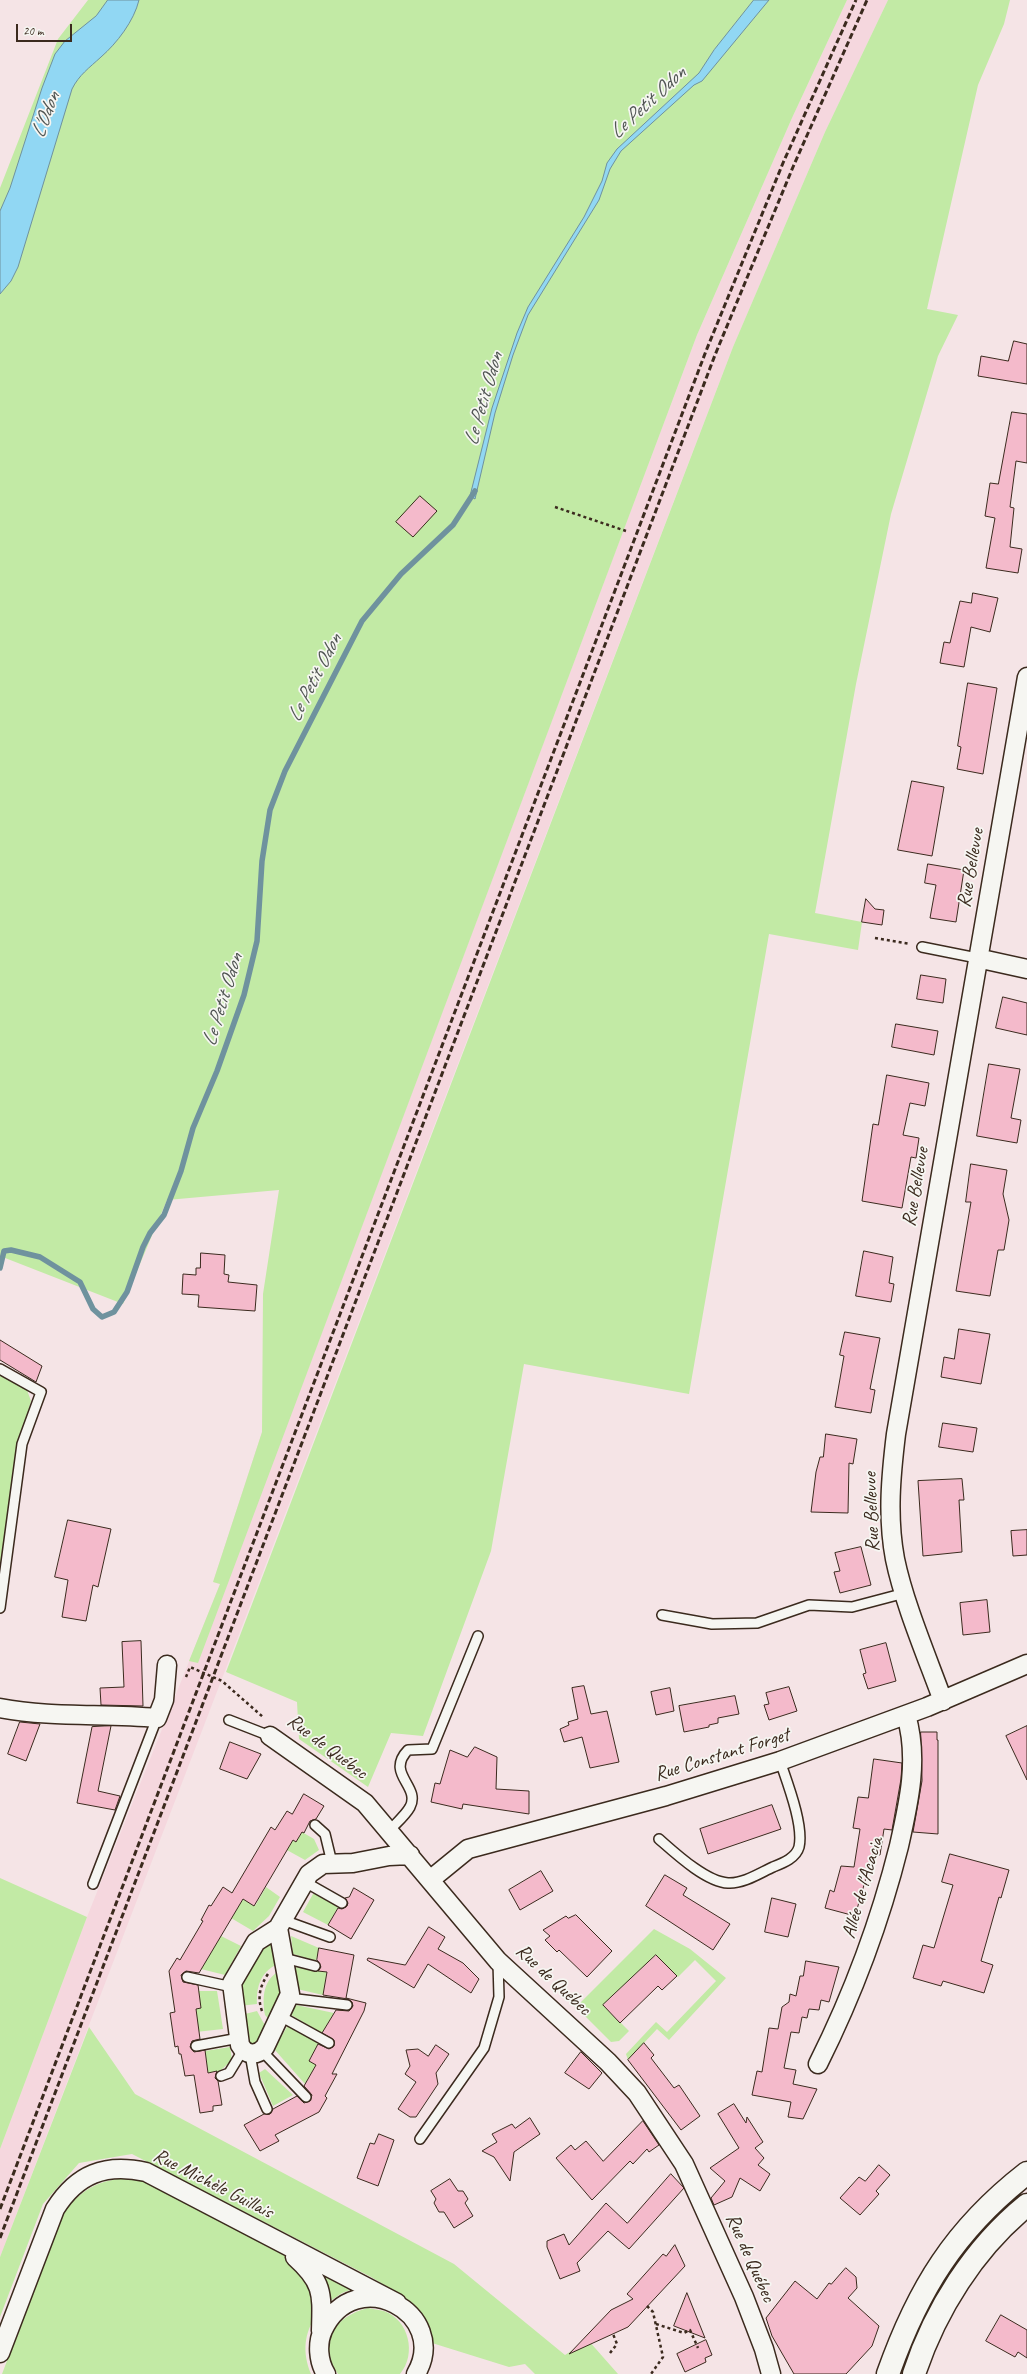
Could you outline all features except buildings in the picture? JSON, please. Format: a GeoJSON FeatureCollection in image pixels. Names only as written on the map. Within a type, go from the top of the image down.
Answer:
{"type":"FeatureCollection","features":[{"type":"Feature","properties":{"kind":"main road"},"geometry":{"type":"LineString","coordinates":[[888,2374],[904,2329],[920,2296],[940,2265],[977,2216],[1027,2173]]}},
{"type":"Feature","properties":{"kind":"main road"},"geometry":{"type":"LineString","coordinates":[[914,2374],[936,2320],[961,2278],[999,2231],[1027,2205]]}},
{"type":"Feature","properties":{"kind":"street","name":"Rue Bellevue"},"geometry":{"type":"LineString","coordinates":[[943,1701],[905,1593],[895,1558],[891,1518],[890,1478],[897,1426],[977,958],[1027,678]]}},
{"type":"Feature","properties":{"kind":"street"},"geometry":{"type":"LineString","coordinates":[[977,958],[1027,969]]}},
{"type":"Feature","properties":{"kind":"street","name":"Rue Constant Forget"},"geometry":{"type":"LineString","coordinates":[[430,1880],[468,1850],[666,1796],[780,1762],[943,1701],[1027,1664]]}},
{"type":"Feature","properties":{"kind":"street"},"geometry":{"type":"LineString","coordinates":[[0,1708],[96,1717],[157,1718],[164,1700],[167,1665]]}},
{"type":"Feature","properties":{"kind":"street","name":"Allée de l'Acacia"},"geometry":{"type":"LineString","coordinates":[[818,2064],[860,1972],[889,1887],[907,1812],[913,1770],[912,1733],[906,1715]]}},
{"type":"Feature","properties":{"kind":"street","name":"Rue de Québec"},"geometry":{"type":"LineString","coordinates":[[270,1736],[365,1802],[498,1961],[608,2062],[637,2093],[684,2164],[744,2297],[764,2349],[771,2374]]}},
{"type":"Feature","properties":{"kind":"street"},"geometry":{"type":"LineString","coordinates":[[280,1924],[289,1998],[272,2032],[249,2048],[232,1987],[234,1978],[256,1942],[280,1924],[305,1882],[316,1868],[332,1863],[353,1863],[389,1856],[410,1856]]}},
{"type":"Feature","properties":{"kind":"street","name":"Rue Michèle Guillais"},"geometry":{"type":"LineString","coordinates":[[0,2353],[55,2209],[65,2194],[74,2184],[98,2172],[126,2167],[146,2172],[279,2243],[397,2303],[414,2319],[420,2330],[423,2354],[416,2374]]}},
{"type":"Feature","properties":{"kind":"street","name":"Rue Michèle Guillais"},"geometry":{"type":"LineString","coordinates":[[279,2243],[304,2265],[320,2286],[320,2358],[326,2374]]}},
{"type":"Feature","properties":{"kind":"street","name":"Rue Michèle Guillais"},"geometry":{"type":"LineString","coordinates":[[321,2334],[328,2320],[338,2308],[352,2301],[367,2297],[382,2298],[397,2303]]}},
{"type":"Feature","properties":{"kind":"lane"},"geometry":{"type":"LineString","coordinates":[[922,947],[977,958]]}},
{"type":"Feature","properties":{"kind":"lane"},"geometry":{"type":"LineString","coordinates":[[0,1369],[40,1392],[22,1444],[0,1608]]}},
{"type":"Feature","properties":{"kind":"lane"},"geometry":{"type":"LineString","coordinates":[[662,1614],[712,1624],[757,1623],[809,1605],[852,1606],[905,1593]]}},
{"type":"Feature","properties":{"kind":"lane"},"geometry":{"type":"LineString","coordinates":[[389,1831],[410,1807],[412,1796],[399,1769],[401,1757],[408,1750],[432,1749],[478,1636]]}},
{"type":"Feature","properties":{"kind":"lane"},"geometry":{"type":"LineString","coordinates":[[93,1884],[157,1718]]}},
{"type":"Feature","properties":{"kind":"lane"},"geometry":{"type":"LineString","coordinates":[[229,1720],[270,1736]]}},
{"type":"Feature","properties":{"kind":"lane"},"geometry":{"type":"LineString","coordinates":[[659,1839],[694,1868],[727,1883],[748,1879],[794,1856],[799,1849],[800,1840],[793,1798],[780,1762]]}},
{"type":"Feature","properties":{"kind":"lane"},"geometry":{"type":"LineString","coordinates":[[315,1826],[325,1834],[332,1863]]}},
{"type":"Feature","properties":{"kind":"lane"},"geometry":{"type":"LineString","coordinates":[[305,1882],[342,1903]]}},
{"type":"Feature","properties":{"kind":"lane"},"geometry":{"type":"LineString","coordinates":[[280,1924],[330,1937]]}},
{"type":"Feature","properties":{"kind":"lane"},"geometry":{"type":"LineString","coordinates":[[285,1961],[316,1966]]}},
{"type":"Feature","properties":{"kind":"lane"},"geometry":{"type":"LineString","coordinates":[[420,2138],[484,2048],[499,1997],[498,1961]]}},
{"type":"Feature","properties":{"kind":"lane"},"geometry":{"type":"LineString","coordinates":[[187,1977],[232,1987]]}},
{"type":"Feature","properties":{"kind":"lane"},"geometry":{"type":"LineString","coordinates":[[289,1998],[347,2005]]}},
{"type":"Feature","properties":{"kind":"lane"},"geometry":{"type":"LineString","coordinates":[[280,2016],[329,2043]]}},
{"type":"Feature","properties":{"kind":"lane"},"geometry":{"type":"LineString","coordinates":[[196,2046],[249,2048],[306,2097]]}},
{"type":"Feature","properties":{"kind":"lane"},"geometry":{"type":"LineString","coordinates":[[220,2076],[229,2073],[249,2048]]}},
{"type":"Feature","properties":{"kind":"lane"},"geometry":{"type":"LineString","coordinates":[[249,2048],[255,2082],[267,2109]]}},
{"type":"Feature","properties":{"kind":"path"},"geometry":{"type":"LineString","coordinates":[[555,507],[626,531]]}},
{"type":"Feature","properties":{"kind":"path"},"geometry":{"type":"LineString","coordinates":[[875,938],[922,947]]}},
{"type":"Feature","properties":{"kind":"path","name":"Rue de Québec"},"geometry":{"type":"LineString","coordinates":[[190,1667],[222,1681],[268,1721],[270,1736]]}},
{"type":"Feature","properties":{"kind":"path"},"geometry":{"type":"LineString","coordinates":[[272,2032],[262,2013],[259,1997],[262,1984],[269,1972],[285,1961]]}},
{"type":"Feature","properties":{"kind":"path"},"geometry":{"type":"LineString","coordinates":[[647,2306],[653,2312],[663,2357],[651,2374]]}},
{"type":"Feature","properties":{"kind":"path"},"geometry":{"type":"LineString","coordinates":[[656,2324],[684,2333],[690,2330],[698,2348]]}},
{"type":"Feature","properties":{"kind":"path"},"geometry":{"type":"LineString","coordinates":[[610,2353],[617,2344],[613,2334]]}},
{"type":"Feature","properties":{"kind":"shaded area"},"geometry":{"type":"Polygon","coordinates":[[[847,0],[888,0],[825,132],[733,347],[0,2257],[0,2149],[87,1917],[220,1584],[213,1582],[262,1432],[297,1398],[697,335],[792,118],[847,0]]]}},
{"type":"Feature","properties":{"kind":"green space"},"geometry":{"type":"Polygon","coordinates":[[[88,0],[847,0],[792,118],[697,335],[198,1663],[189,1661],[220,1584],[213,1582],[262,1432],[263,1294],[279,1190],[167,1200],[123,1304],[0,1256],[0,188],[58,39],[88,0]]]}},
{"type":"Feature","properties":{"kind":"green space"},"geometry":{"type":"Polygon","coordinates":[[[888,0],[1010,0],[1004,24],[978,85],[927,309],[958,315],[938,356],[891,514],[856,684],[815,913],[862,922],[858,950],[769,934],[689,1394],[524,1364],[491,1551],[423,1736],[391,1733],[368,1787],[299,1739],[297,1702],[226,1672],[733,347],[825,132],[888,0]]]}},
{"type":"Feature","properties":{"kind":"green space"},"geometry":{"type":"Polygon","coordinates":[[[0,1375],[27,1390],[31,1401],[19,1444],[0,1584],[0,1375]]]}},
{"type":"Feature","properties":{"kind":"green space"},"geometry":{"type":"Polygon","coordinates":[[[302,1832],[314,1839],[319,1850],[305,1860],[285,1849],[291,1839],[296,1842],[302,1832]]]}},
{"type":"Feature","properties":{"kind":"green space"},"geometry":{"type":"Polygon","coordinates":[[[0,1878],[87,1917],[0,2149],[0,1878]]]}},
{"type":"Feature","properties":{"kind":"green space"},"geometry":{"type":"Polygon","coordinates":[[[266,1887],[280,1897],[269,1916],[253,1931],[231,1918],[243,1899],[255,1906],[266,1887]]]}},
{"type":"Feature","properties":{"kind":"green space"},"geometry":{"type":"Polygon","coordinates":[[[313,1894],[319,1894],[339,1905],[328,1925],[303,1912],[313,1894]]]}},
{"type":"Feature","properties":{"kind":"green space"},"geometry":{"type":"Polygon","coordinates":[[[654,1929],[690,1949],[726,1978],[669,2040],[657,2029],[628,2060],[626,2054],[656,2022],[667,2032],[716,1981],[695,1960],[678,1977],[656,1955],[603,2005],[629,2031],[619,2041],[611,2042],[576,2007],[654,1929]]]}},
{"type":"Feature","properties":{"kind":"green space"},"geometry":{"type":"Polygon","coordinates":[[[221,1936],[241,1946],[225,1975],[201,1969],[221,1936]]]}},
{"type":"Feature","properties":{"kind":"green space"},"geometry":{"type":"Polygon","coordinates":[[[291,1936],[319,1948],[316,1961],[293,1954],[291,1936]]]}},
{"type":"Feature","properties":{"kind":"green space"},"geometry":{"type":"Polygon","coordinates":[[[271,1942],[277,1946],[280,1963],[269,1970],[261,1979],[257,2004],[239,2006],[236,1986],[262,1945],[271,1942]]]}},
{"type":"Feature","properties":{"kind":"green space"},"geometry":{"type":"Polygon","coordinates":[[[295,1967],[327,1972],[323,1995],[297,1989],[295,1967]]]}},
{"type":"Feature","properties":{"kind":"green space"},"geometry":{"type":"Polygon","coordinates":[[[281,1970],[284,1996],[272,2023],[265,2015],[265,1989],[270,1978],[281,1970]]]}},
{"type":"Feature","properties":{"kind":"green space"},"geometry":{"type":"Polygon","coordinates":[[[198,1991],[217,1991],[223,2029],[196,2032],[193,2009],[201,2008],[198,1991]]]}},
{"type":"Feature","properties":{"kind":"green space"},"geometry":{"type":"Polygon","coordinates":[[[296,2005],[334,2013],[322,2033],[291,2015],[296,2005]]]}},
{"type":"Feature","properties":{"kind":"green space"},"geometry":{"type":"Polygon","coordinates":[[[257,2011],[268,2031],[261,2044],[250,2045],[244,2040],[241,2015],[257,2011]]]}},
{"type":"Feature","properties":{"kind":"green space"},"geometry":{"type":"Polygon","coordinates":[[[288,2025],[320,2041],[309,2060],[316,2065],[305,2084],[274,2049],[288,2025]]]}},
{"type":"Feature","properties":{"kind":"green space"},"geometry":{"type":"Polygon","coordinates":[[[89,2027],[135,2094],[454,2264],[565,2355],[588,2340],[618,2374],[535,2374],[525,2364],[509,2367],[432,2343],[425,2319],[411,2302],[402,2296],[371,2277],[132,2154],[79,2163],[43,2204],[0,2317],[0,2257],[89,2027]]]}},
{"type":"Feature","properties":{"kind":"green space"},"geometry":{"type":"Polygon","coordinates":[[[230,2047],[232,2060],[220,2071],[208,2073],[205,2051],[230,2047]]]}},
{"type":"Feature","properties":{"kind":"green space"},"geometry":{"type":"Polygon","coordinates":[[[265,2069],[293,2095],[273,2106],[259,2073],[265,2069]]]}},
{"type":"Feature","properties":{"kind":"green space"},"geometry":{"type":"Polygon","coordinates":[[[129,2178],[144,2181],[289,2258],[312,2287],[317,2314],[309,2328],[306,2343],[306,2358],[311,2374],[2,2374],[63,2213],[77,2198],[92,2187],[100,2183],[129,2178]]]}},
{"type":"Feature","properties":{"kind":"green space"},"geometry":{"type":"Polygon","coordinates":[[[314,2265],[358,2287],[342,2293],[329,2302],[314,2265]]]}},
{"type":"Feature","properties":{"kind":"green space"},"geometry":{"type":"Polygon","coordinates":[[[368,2308],[384,2311],[393,2315],[405,2330],[408,2338],[408,2357],[400,2374],[338,2374],[332,2363],[329,2352],[329,2342],[332,2332],[346,2317],[368,2308]]]}},
{"type":"Feature","properties":{"kind":"water","name":"L'Odon"},"geometry":{"type":"Polygon","coordinates":[[[108,0],[139,0],[137,8],[129,24],[119,38],[88,68],[72,89],[18,267],[11,281],[0,294],[0,211],[10,188],[42,88],[55,54],[65,41],[96,16],[108,0]]]}},
{"type":"Feature","properties":{"kind":"water"},"geometry":{"type":"Polygon","coordinates":[[[754,0],[769,0],[702,81],[694,85],[621,151],[610,169],[599,200],[528,315],[513,355],[495,413],[475,499],[470,496],[492,408],[517,333],[528,307],[584,217],[602,181],[607,163],[617,149],[699,73],[714,50],[754,0]]]}},
{"type":"Feature","properties":{"kind":"waterway","name":"Le Petit Odon"},"geometry":{"type":"LineString","coordinates":[[0,1268],[4,1251],[11,1250],[40,1257],[80,1282],[93,1309],[102,1317],[114,1312],[127,1292],[143,1247],[150,1233],[164,1215],[181,1171],[193,1128],[217,1071],[244,995],[257,941],[262,861],[270,810],[285,771],[362,621],[401,574],[453,525],[475,491]]}},
{"type":"Feature","properties":{"kind":"railway"},"geometry":{"type":"LineString","coordinates":[[0,2209],[706,351],[783,163],[856,0]]}},
{"type":"Feature","properties":{"kind":"railway"},"geometry":{"type":"LineString","coordinates":[[0,2238],[715,355],[793,167],[867,0]]}}]}
